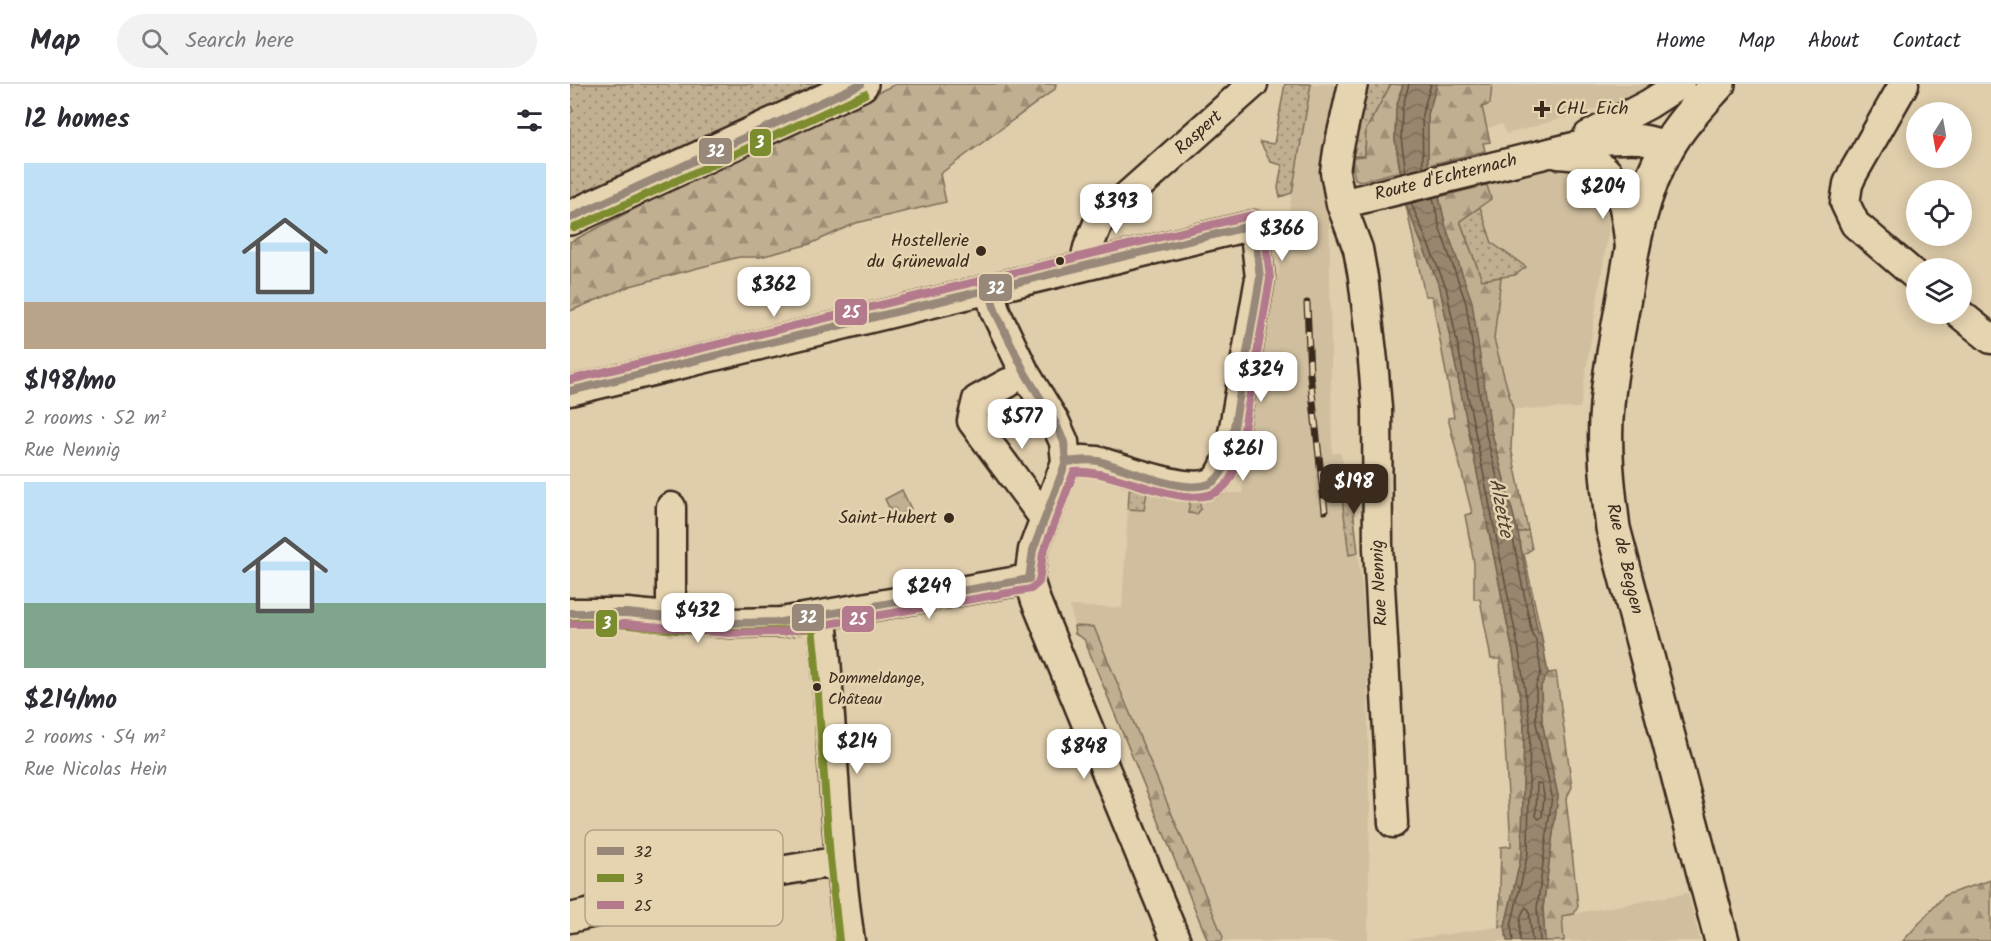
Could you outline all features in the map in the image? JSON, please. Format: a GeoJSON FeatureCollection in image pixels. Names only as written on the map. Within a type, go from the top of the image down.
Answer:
{"type":"FeatureCollection","features":[{"type":"Feature","properties":{"kind":"main road"},"geometry":{"type":"LineString","coordinates":[[570,218],[861,84]]}},
{"type":"Feature","properties":{"kind":"main road","name":"Rue de Beggen"},"geometry":{"type":"LineString","coordinates":[[1718,84],[1693,111],[1667,148],[1652,179],[1640,215],[1631,253],[1607,406],[1606,468],[1613,528],[1722,941]]}},
{"type":"Feature","properties":{"kind":"street","name":"Raspert"},"geometry":{"type":"LineString","coordinates":[[1084,266],[1088,248],[1099,221],[1253,84]]}},
{"type":"Feature","properties":{"kind":"street"},"geometry":{"type":"LineString","coordinates":[[1350,202],[1335,172],[1353,84]]}},
{"type":"Feature","properties":{"kind":"street","name":"Route d'Echternach"},"geometry":{"type":"LineString","coordinates":[[1556,151],[1613,123],[1680,84]]}},
{"type":"Feature","properties":{"kind":"street"},"geometry":{"type":"LineString","coordinates":[[1904,84],[1852,175],[1845,203],[1855,224],[1906,268]]}},
{"type":"Feature","properties":{"kind":"street","name":"Route d'Echternach"},"geometry":{"type":"LineString","coordinates":[[1350,202],[1602,140],[1641,138],[1655,141],[1667,148]]}},
{"type":"Feature","properties":{"kind":"street","name":"Route d'Echternach"},"geometry":{"type":"LineString","coordinates":[[1556,151],[1591,159],[1612,177],[1624,202],[1631,253]]}},
{"type":"Feature","properties":{"kind":"street","name":"Rue Nennig"},"geometry":{"type":"LineString","coordinates":[[1350,202],[1363,277],[1377,408],[1378,548],[1393,823]]}},
{"type":"Feature","properties":{"kind":"street"},"geometry":{"type":"LineString","coordinates":[[570,392],[1254,225],[1260,278],[1229,456],[1223,470],[1213,482],[1197,487],[1182,485],[1097,460],[1066,462]]}},
{"type":"Feature","properties":{"kind":"street"},"geometry":{"type":"LineString","coordinates":[[989,290],[996,313],[1025,374],[1055,422],[1064,442],[1066,462],[1033,550],[1029,579],[1176,941]]}},
{"type":"Feature","properties":{"kind":"street"},"geometry":{"type":"LineString","coordinates":[[1972,324],[1991,339]]}},
{"type":"Feature","properties":{"kind":"street"},"geometry":{"type":"LineString","coordinates":[[1008,383],[977,400],[972,421],[1044,518]]}},
{"type":"Feature","properties":{"kind":"street"},"geometry":{"type":"LineString","coordinates":[[671,507],[671,619]]}},
{"type":"Feature","properties":{"kind":"street"},"geometry":{"type":"LineString","coordinates":[[570,613],[627,613],[729,623],[771,622],[821,617],[1029,579]]}},
{"type":"Feature","properties":{"kind":"street"},"geometry":{"type":"LineString","coordinates":[[821,617],[826,648],[840,861],[850,941]]}},
{"type":"Feature","properties":{"kind":"street"},"geometry":{"type":"LineString","coordinates":[[783,870],[840,861]]}},
{"type":"Feature","properties":{"kind":"street"},"geometry":{"type":"LineString","coordinates":[[570,918],[585,914]]}},
{"type":"Feature","properties":{"kind":"shaded area"},"geometry":{"type":"Polygon","coordinates":[[[1311,84],[1345,84],[1329,185],[1332,453],[1340,453],[1349,478],[1351,490],[1341,491],[1349,555],[1358,554],[1363,598],[1367,658],[1370,804],[1368,941],[1222,941],[1223,937],[1094,627],[1074,626],[1070,606],[1122,608],[1128,509],[1144,510],[1147,492],[1191,502],[1188,513],[1197,513],[1201,509],[1199,500],[1227,493],[1242,493],[1246,456],[1311,84]]]}},
{"type":"Feature","properties":{"kind":"shaded area","name":"CHL Eich"},"geometry":{"type":"Polygon","coordinates":[[[1492,84],[1663,84],[1643,96],[1506,134],[1502,124],[1487,128],[1482,107],[1490,104],[1492,84]]]}},
{"type":"Feature","properties":{"kind":"shaded area"},"geometry":{"type":"Polygon","coordinates":[[[1572,168],[1589,176],[1602,189],[1611,214],[1580,408],[1513,409],[1494,339],[1501,277],[1515,275],[1525,267],[1492,243],[1480,207],[1491,199],[1487,185],[1540,171],[1572,168]]]}},
{"type":"Feature","properties":{"kind":"shaded area"},"geometry":{"type":"Polygon","coordinates":[[[1688,893],[1700,941],[1564,941],[1561,916],[1688,893]]]}},
{"type":"Feature","properties":{"kind":"shaded area"},"geometry":{"type":"Polygon","coordinates":[[[1505,926],[1507,941],[1400,941],[1505,926]]]}},
{"type":"Feature","properties":{"kind":"green space"},"geometry":{"type":"Polygon","coordinates":[[[570,84],[827,84],[570,201],[570,113],[573,111],[570,104],[570,84]]]}},
{"type":"Feature","properties":{"kind":"green space"},"geometry":{"type":"Polygon","coordinates":[[[896,84],[1056,84],[1055,89],[940,174],[946,202],[856,223],[810,244],[760,257],[739,257],[630,286],[570,311],[570,242],[732,159],[896,84]]]}},
{"type":"Feature","properties":{"kind":"green space"},"geometry":{"type":"Polygon","coordinates":[[[1285,84],[1311,84],[1292,193],[1280,197],[1278,188],[1282,165],[1271,162],[1260,142],[1274,144],[1285,84]]]}},
{"type":"Feature","properties":{"kind":"green space"},"geometry":{"type":"Polygon","coordinates":[[[1364,84],[1391,84],[1366,130],[1365,156],[1347,156],[1364,84]]]}},
{"type":"Feature","properties":{"kind":"green space"},"geometry":{"type":"Polygon","coordinates":[[[1391,84],[1403,85],[1396,108],[1395,139],[1400,171],[1361,181],[1355,179],[1353,157],[1365,156],[1366,130],[1391,84]]]}},
{"type":"Feature","properties":{"kind":"green space"},"geometry":{"type":"Polygon","coordinates":[[[1437,84],[1492,84],[1490,104],[1482,107],[1490,142],[1483,143],[1485,151],[1428,165],[1428,114],[1437,84]]]}},
{"type":"Feature","properties":{"kind":"green space"},"geometry":{"type":"Polygon","coordinates":[[[1487,185],[1491,199],[1460,221],[1482,280],[1501,277],[1494,339],[1513,409],[1511,448],[1528,530],[1518,533],[1491,430],[1439,197],[1487,185]]]}},
{"type":"Feature","properties":{"kind":"green space"},"geometry":{"type":"Polygon","coordinates":[[[1406,205],[1440,288],[1513,652],[1524,724],[1522,853],[1505,926],[1499,927],[1501,847],[1511,846],[1500,659],[1491,659],[1480,599],[1474,599],[1474,563],[1465,515],[1472,513],[1448,418],[1454,417],[1432,296],[1425,296],[1406,205]]]}},
{"type":"Feature","properties":{"kind":"green space"},"geometry":{"type":"Polygon","coordinates":[[[1480,207],[1492,243],[1526,267],[1515,275],[1482,280],[1460,221],[1480,207]]]}},
{"type":"Feature","properties":{"kind":"green space"},"geometry":{"type":"Polygon","coordinates":[[[1130,480],[1199,500],[1201,509],[1197,514],[1188,513],[1190,502],[1147,492],[1144,510],[1128,509],[1130,480]]]}},
{"type":"Feature","properties":{"kind":"green space"},"geometry":{"type":"Polygon","coordinates":[[[902,490],[911,509],[894,518],[885,499],[902,490]]]}},
{"type":"Feature","properties":{"kind":"green space"},"geometry":{"type":"Polygon","coordinates":[[[1341,490],[1351,490],[1358,553],[1349,555],[1341,490]]]}},
{"type":"Feature","properties":{"kind":"green space"},"geometry":{"type":"Polygon","coordinates":[[[1528,530],[1532,549],[1524,554],[1541,633],[1538,634],[1518,533],[1528,530]]]}},
{"type":"Feature","properties":{"kind":"green space"},"geometry":{"type":"Polygon","coordinates":[[[1074,626],[1094,627],[1223,937],[1222,941],[1208,941],[1084,639],[1075,634],[1074,626]]]}},
{"type":"Feature","properties":{"kind":"green space"},"geometry":{"type":"Polygon","coordinates":[[[1556,672],[1572,787],[1566,799],[1578,906],[1574,914],[1562,916],[1564,941],[1545,941],[1543,908],[1558,796],[1542,722],[1541,686],[1548,673],[1556,672]]]}},
{"type":"Feature","properties":{"kind":"green space"},"geometry":{"type":"Polygon","coordinates":[[[1991,880],[1991,941],[1903,941],[1945,895],[1991,880]]]}},
{"type":"Feature","properties":{"kind":"water","name":"Alzette"},"geometry":{"type":"Polygon","coordinates":[[[1403,84],[1437,84],[1428,114],[1428,165],[1446,227],[1472,302],[1491,430],[1518,533],[1548,673],[1541,686],[1542,722],[1558,796],[1543,908],[1545,941],[1507,941],[1505,926],[1522,853],[1524,724],[1513,652],[1440,288],[1406,205],[1395,139],[1396,108],[1403,84]]]}},
{"type":"Feature","properties":{"kind":"railway"},"geometry":{"type":"LineString","coordinates":[[1307,303],[1310,374],[1325,511]]}},
{"type":"Feature","properties":{"kind":"transit line","name":"32"},"geometry":{"type":"LineString","coordinates":[[570,218],[861,84]]}},
{"type":"Feature","properties":{"kind":"transit line","name":"3"},"geometry":{"type":"LineString","coordinates":[[574,228],[865,94]]}},
{"type":"Feature","properties":{"kind":"transit line","name":"25"},"geometry":{"type":"LineString","coordinates":[[570,380],[1252,215],[1260,216],[1264,223],[1270,279],[1239,458],[1230,479],[1221,489],[1207,496],[1190,497],[1170,494],[1109,476],[1090,472],[1074,472],[1043,553],[1039,582],[1031,589],[782,632],[728,633],[626,624],[570,624]]}},
{"type":"Feature","properties":{"kind":"transit line","name":"32"},"geometry":{"type":"LineString","coordinates":[[570,391],[1254,225]]}},
{"type":"Feature","properties":{"kind":"transit line","name":"32"},"geometry":{"type":"LineString","coordinates":[[1066,462],[1098,461],[1155,480],[1186,486],[1200,486],[1211,483],[1217,478],[1229,456],[1260,278],[1254,225]]}},
{"type":"Feature","properties":{"kind":"transit line","name":"32"},"geometry":{"type":"LineString","coordinates":[[570,613],[627,613],[729,623],[781,622],[1029,579],[1033,550],[1066,462],[1064,442],[1055,422],[1025,373],[996,313],[989,290]]}},
{"type":"Feature","properties":{"kind":"transit line","name":"3"},"geometry":{"type":"LineString","coordinates":[[811,619],[839,941]]}},
{"type":"Feature","properties":{"kind":"transit line","name":"3"},"geometry":{"type":"LineString","coordinates":[[571,623],[731,632],[822,627]]}},
{"type":"Feature","properties":{"kind":"place","name":"CHL Eich"},"geometry":{"type":"Point","coordinates":[1542,109]}},
{"type":"Feature","properties":{"kind":"place","name":"Hostellerie du Grünewald"},"geometry":{"type":"Point","coordinates":[981,251]}},
{"type":"Feature","properties":{"kind":"place","name":"Saint-Hubert"},"geometry":{"type":"Point","coordinates":[949,518]}},
{"type":"Feature","properties":{"kind":"place","name":"Dommeldange, Château"},"geometry":{"type":"Point","coordinates":[817,687]}}]}
